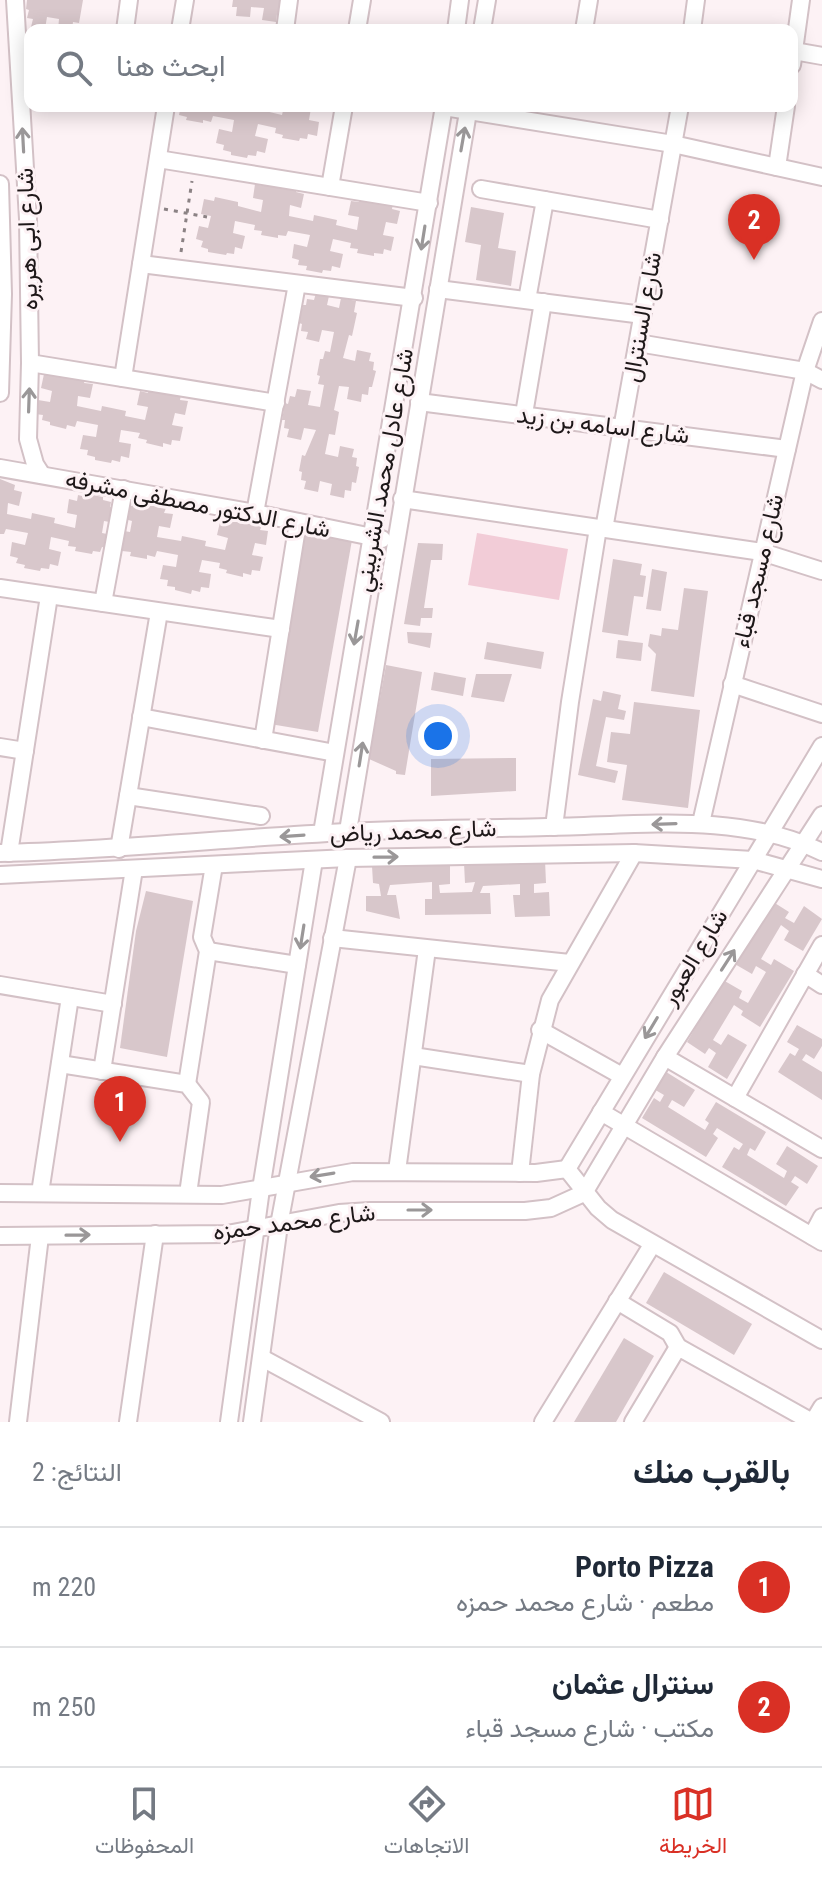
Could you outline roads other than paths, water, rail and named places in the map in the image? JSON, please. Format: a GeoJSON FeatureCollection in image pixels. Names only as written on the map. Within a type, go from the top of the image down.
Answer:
{"type":"FeatureCollection","features":[{"type":"Feature","properties":{"kind":"street","name":"شارع ابى هريره"},"geometry":{"type":"LineString","coordinates":[[15,0],[19,72],[24,87]]}},
{"type":"Feature","properties":{"kind":"street"},"geometry":{"type":"LineString","coordinates":[[126,24],[129,0]]}},
{"type":"Feature","properties":{"kind":"street"},"geometry":{"type":"LineString","coordinates":[[181,24],[185,0]]}},
{"type":"Feature","properties":{"kind":"street"},"geometry":{"type":"LineString","coordinates":[[286,24],[289,0]]}},
{"type":"Feature","properties":{"kind":"street"},"geometry":{"type":"LineString","coordinates":[[358,24],[362,0]]}},
{"type":"Feature","properties":{"kind":"street"},"geometry":{"type":"LineString","coordinates":[[457,24],[460,0]]}},
{"type":"Feature","properties":{"kind":"street"},"geometry":{"type":"LineString","coordinates":[[483,24],[487,0]]}},
{"type":"Feature","properties":{"kind":"street"},"geometry":{"type":"LineString","coordinates":[[585,24],[589,0]]}},
{"type":"Feature","properties":{"kind":"street"},"geometry":{"type":"LineString","coordinates":[[693,24],[696,0]]}},
{"type":"Feature","properties":{"kind":"street"},"geometry":{"type":"LineString","coordinates":[[798,24],[801,0]]}},
{"type":"Feature","properties":{"kind":"street"},"geometry":{"type":"LineString","coordinates":[[798,58],[822,56]]}},
{"type":"Feature","properties":{"kind":"street"},"geometry":{"type":"LineString","coordinates":[[0,70],[19,72]]}},
{"type":"Feature","properties":{"kind":"street","name":"شارع ابى هريره"},"geometry":{"type":"LineString","coordinates":[[26,112],[30,363],[28,439],[35,464],[42,475]]}},
{"type":"Feature","properties":{"kind":"street"},"geometry":{"type":"LineString","coordinates":[[123,378],[158,159],[162,112]]}},
{"type":"Feature","properties":{"kind":"street"},"geometry":{"type":"LineString","coordinates":[[330,187],[343,112]]}},
{"type":"Feature","properties":{"kind":"street","name":"شارع عادل محمد الشربيني"},"geometry":{"type":"LineString","coordinates":[[322,833],[443,112]]}},
{"type":"Feature","properties":{"kind":"street","name":"شارع عادل محمد الشربيني"},"geometry":{"type":"LineString","coordinates":[[348,831],[467,112]]}},
{"type":"Feature","properties":{"kind":"street"},"geometry":{"type":"LineString","coordinates":[[491,112],[673,144],[822,177]]}},
{"type":"Feature","properties":{"kind":"street","name":"شارع السنترال"},"geometry":{"type":"LineString","coordinates":[[554,827],[570,702],[679,112]]}},
{"type":"Feature","properties":{"kind":"street"},"geometry":{"type":"LineString","coordinates":[[777,167],[785,112]]}},
{"type":"Feature","properties":{"kind":"street"},"geometry":{"type":"LineString","coordinates":[[158,159],[429,203]]}},
{"type":"Feature","properties":{"kind":"street","name":"شارع ابى هريره"},"geometry":{"type":"LineString","coordinates":[[0,184],[3,294],[0,393]]}},
{"type":"Feature","properties":{"kind":"street"},"geometry":{"type":"LineString","coordinates":[[481,189],[660,220]]}},
{"type":"Feature","properties":{"kind":"street"},"geometry":{"type":"LineString","coordinates":[[524,414],[545,200]]}},
{"type":"Feature","properties":{"kind":"street"},"geometry":{"type":"LineString","coordinates":[[141,264],[414,298]]}},
{"type":"Feature","properties":{"kind":"street"},"geometry":{"type":"LineString","coordinates":[[255,513],[297,284]]}},
{"type":"Feature","properties":{"kind":"street"},"geometry":{"type":"LineString","coordinates":[[438,289],[643,315]]}},
{"type":"Feature","properties":{"kind":"street","name":"شارع مسجد قباء"},"geometry":{"type":"LineString","coordinates":[[701,823],[805,371],[822,321]]}},
{"type":"Feature","properties":{"kind":"street"},"geometry":{"type":"LineString","coordinates":[[638,343],[805,371],[822,380]]}},
{"type":"Feature","properties":{"kind":"street"},"geometry":{"type":"LineString","coordinates":[[30,363],[276,403]]}},
{"type":"Feature","properties":{"kind":"street","name":"شارع اسامه بن زيد"},"geometry":{"type":"LineString","coordinates":[[419,402],[787,449]]}},
{"type":"Feature","properties":{"kind":"street","name":"شارع الدكتور مصطفى مشرفه"},"geometry":{"type":"LineString","coordinates":[[0,468],[255,513],[395,542]]}},
{"type":"Feature","properties":{"kind":"street"},"geometry":{"type":"LineString","coordinates":[[103,603],[124,489]]}},
{"type":"Feature","properties":{"kind":"street"},"geometry":{"type":"LineString","coordinates":[[402,499],[762,552],[822,571]]}},
{"type":"Feature","properties":{"kind":"street"},"geometry":{"type":"LineString","coordinates":[[263,740],[298,522]]}},
{"type":"Feature","properties":{"kind":"street"},"geometry":{"type":"LineString","coordinates":[[0,588],[281,629]]}},
{"type":"Feature","properties":{"kind":"street"},"geometry":{"type":"LineString","coordinates":[[4,853],[25,751],[49,596]]}},
{"type":"Feature","properties":{"kind":"street"},"geometry":{"type":"LineString","coordinates":[[103,871],[97,857],[111,849],[128,796],[159,612]]}},
{"type":"Feature","properties":{"kind":"street"},"geometry":{"type":"LineString","coordinates":[[732,684],[822,714]]}},
{"type":"Feature","properties":{"kind":"street"},"geometry":{"type":"LineString","coordinates":[[141,717],[335,753]]}},
{"type":"Feature","properties":{"kind":"street","name":"شارع العبور"},"geometry":{"type":"LineString","coordinates":[[567,1169],[822,746]]}},
{"type":"Feature","properties":{"kind":"street"},"geometry":{"type":"LineString","coordinates":[[0,747],[25,751]]}},
{"type":"Feature","properties":{"kind":"street"},"geometry":{"type":"LineString","coordinates":[[128,796],[261,816]]}},
{"type":"Feature","properties":{"kind":"street","name":"شارع العبور"},"geometry":{"type":"LineString","coordinates":[[584,1193],[665,1057],[822,815]]}},
{"type":"Feature","properties":{"kind":"street","name":"شارع محمد رياض"},"geometry":{"type":"LineString","coordinates":[[4,853],[111,849],[348,831],[701,823],[771,834],[822,852]]}},
{"type":"Feature","properties":{"kind":"street"},"geometry":{"type":"LineString","coordinates":[[63,851],[68,854],[71,865],[64,873]]}},
{"type":"Feature","properties":{"kind":"street"},"geometry":{"type":"LineString","coordinates":[[520,1173],[531,1074],[550,1000],[634,853]]}},
{"type":"Feature","properties":{"kind":"street","name":"شارع محمد رياض"},"geometry":{"type":"LineString","coordinates":[[0,875],[348,858],[634,853],[753,860],[822,879]]}},
{"type":"Feature","properties":{"kind":"street"},"geometry":{"type":"LineString","coordinates":[[252,1422],[279,1225],[348,858]]}},
{"type":"Feature","properties":{"kind":"street"},"geometry":{"type":"LineString","coordinates":[[229,1422],[261,1189],[314,860]]}},
{"type":"Feature","properties":{"kind":"street"},"geometry":{"type":"LineString","coordinates":[[187,1084],[208,951],[202,937],[214,865]]}},
{"type":"Feature","properties":{"kind":"street"},"geometry":{"type":"LineString","coordinates":[[102,1071],[134,869]]}},
{"type":"Feature","properties":{"kind":"street"},"geometry":{"type":"LineString","coordinates":[[332,938],[570,963]]}},
{"type":"Feature","properties":{"kind":"street"},"geometry":{"type":"LineString","coordinates":[[735,1098],[822,945]]}},
{"type":"Feature","properties":{"kind":"street"},"geometry":{"type":"LineString","coordinates":[[397,1171],[427,949]]}},
{"type":"Feature","properties":{"kind":"street"},"geometry":{"type":"LineString","coordinates":[[208,951],[297,965]]}},
{"type":"Feature","properties":{"kind":"street"},"geometry":{"type":"LineString","coordinates":[[805,974],[822,985]]}},
{"type":"Feature","properties":{"kind":"street"},"geometry":{"type":"LineString","coordinates":[[0,985],[113,1004]]}},
{"type":"Feature","properties":{"kind":"street"},"geometry":{"type":"LineString","coordinates":[[40,1193],[70,997]]}},
{"type":"Feature","properties":{"kind":"street"},"geometry":{"type":"LineString","coordinates":[[540,1030],[622,1076]]}},
{"type":"Feature","properties":{"kind":"street"},"geometry":{"type":"LineString","coordinates":[[413,1056],[531,1074]]}},
{"type":"Feature","properties":{"kind":"street"},"geometry":{"type":"LineString","coordinates":[[665,1057],[822,1149]]}},
{"type":"Feature","properties":{"kind":"street"},"geometry":{"type":"LineString","coordinates":[[60,1064],[187,1084],[201,1102],[188,1194]]}},
{"type":"Feature","properties":{"kind":"street"},"geometry":{"type":"LineString","coordinates":[[601,1112],[817,1239],[822,1217]]}},
{"type":"Feature","properties":{"kind":"street"},"geometry":{"type":"LineString","coordinates":[[567,1169],[584,1193],[612,1220],[822,1340]]}},
{"type":"Feature","properties":{"kind":"street","name":"شارع محمد حمزه"},"geometry":{"type":"LineString","coordinates":[[0,1193],[222,1195],[342,1173],[520,1173],[567,1169]]}},
{"type":"Feature","properties":{"kind":"street","name":"شارع محمد حمزه"},"geometry":{"type":"LineString","coordinates":[[0,1236],[227,1234],[309,1218],[370,1211],[525,1211],[551,1208],[584,1193]]}},
{"type":"Feature","properties":{"kind":"street"},"geometry":{"type":"LineString","coordinates":[[128,1422],[155,1234]]}},
{"type":"Feature","properties":{"kind":"street"},"geometry":{"type":"LineString","coordinates":[[18,1422],[40,1236]]}},
{"type":"Feature","properties":{"kind":"street"},"geometry":{"type":"LineString","coordinates":[[545,1421],[652,1245]]}},
{"type":"Feature","properties":{"kind":"street"},"geometry":{"type":"LineString","coordinates":[[617,1301],[670,1333],[678,1347],[812,1422],[822,1407]]}},
{"type":"Feature","properties":{"kind":"street"},"geometry":{"type":"LineString","coordinates":[[633,1422],[678,1347]]}},
{"type":"Feature","properties":{"kind":"street"},"geometry":{"type":"LineString","coordinates":[[262,1358],[381,1422]]}},
{"type":"Feature","properties":{"kind":"place","name":"سنترال عثمان"},"geometry":{"type":"Point","coordinates":[754,260]}},
{"type":"Feature","properties":{"kind":"place","name":"Porto Pizza"},"geometry":{"type":"Point","coordinates":[120,1142]}}]}
